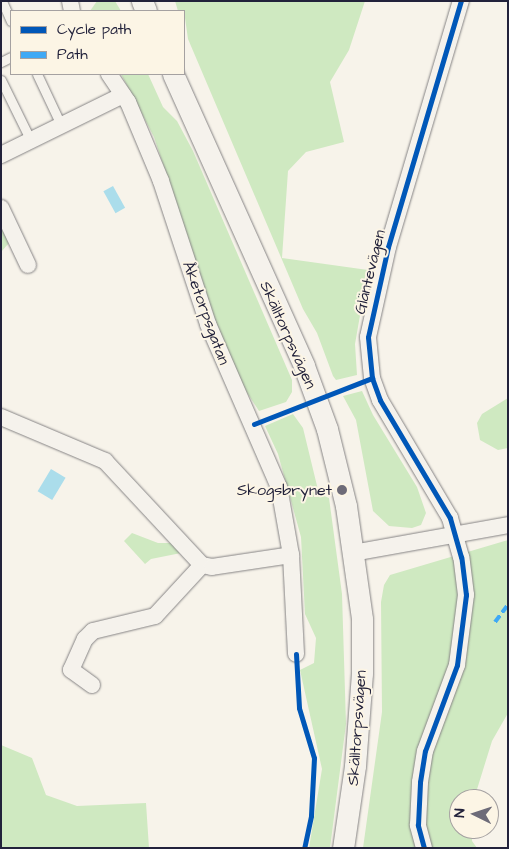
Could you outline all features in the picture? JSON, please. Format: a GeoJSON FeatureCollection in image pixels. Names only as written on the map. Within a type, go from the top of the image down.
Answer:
{"type":"FeatureCollection","features":[{"type":"Feature","properties":{"kind":"street","name":"Gläntevägen"},"geometry":{"type":"LineString","coordinates":[[424,848],[418,825],[417,800],[425,750],[450,690],[462,637],[466,596],[455,536],[442,503],[380,400],[371,371],[368,337],[388,247],[461,1]]}},
{"type":"Feature","properties":{"kind":"street","name":"Åketorpsgatan"},"geometry":{"type":"LineString","coordinates":[[110,75],[123,95],[160,181],[208,324],[270,461],[279,487],[291,556],[296,654]]}},
{"type":"Feature","properties":{"kind":"street","name":"Skälltorpsvägen"},"geometry":{"type":"LineString","coordinates":[[173,75],[307,374],[327,429],[353,553],[362,619],[362,673],[356,766],[343,848]]}},
{"type":"Feature","properties":{"kind":"street"},"geometry":{"type":"LineString","coordinates":[[1,154],[123,95]]}},
{"type":"Feature","properties":{"kind":"street"},"geometry":{"type":"LineString","coordinates":[[1,208],[28,265]]}},
{"type":"Feature","properties":{"kind":"street"},"geometry":{"type":"LineString","coordinates":[[1,417],[105,461],[202,565],[212,567],[291,556]]}},
{"type":"Feature","properties":{"kind":"street"},"geometry":{"type":"LineString","coordinates":[[353,553],[455,536],[508,524]]}},
{"type":"Feature","properties":{"kind":"street"},"geometry":{"type":"LineString","coordinates":[[92,685],[71,671],[72,661],[85,639],[93,631],[155,616],[202,565]]}},
{"type":"Feature","properties":{"kind":"lane"},"geometry":{"type":"LineString","coordinates":[[2,1],[10,19]]}},
{"type":"Feature","properties":{"kind":"lane"},"geometry":{"type":"LineString","coordinates":[[37,75],[61,125]]}},
{"type":"Feature","properties":{"kind":"lane"},"geometry":{"type":"LineString","coordinates":[[1,80],[30,139]]}},
{"type":"Feature","properties":{"kind":"green space"},"geometry":{"type":"Polygon","coordinates":[[[97,1],[115,1],[120,10],[91,10],[97,1]]]}},
{"type":"Feature","properties":{"kind":"green space"},"geometry":{"type":"Polygon","coordinates":[[[175,1],[365,1],[349,50],[330,82],[344,142],[306,152],[288,171],[282,258],[368,270],[355,344],[357,375],[336,380],[333,376],[317,333],[303,309],[188,39],[185,10],[178,10],[175,1]]]}},
{"type":"Feature","properties":{"kind":"green space"},"geometry":{"type":"Polygon","coordinates":[[[122,75],[148,75],[163,107],[177,121],[193,151],[292,380],[292,392],[286,402],[259,411],[244,388],[213,316],[154,137],[122,75]]]}},
{"type":"Feature","properties":{"kind":"green space"},"geometry":{"type":"Polygon","coordinates":[[[1,220],[9,243],[1,252],[1,220]]]}},
{"type":"Feature","properties":{"kind":"green space"},"geometry":{"type":"Polygon","coordinates":[[[362,391],[373,415],[417,487],[426,513],[421,525],[412,528],[389,526],[373,511],[356,420],[343,396],[362,391]]]}},
{"type":"Feature","properties":{"kind":"green space"},"geometry":{"type":"Polygon","coordinates":[[[508,398],[508,448],[498,450],[480,440],[477,423],[482,414],[508,398]]]}},
{"type":"Feature","properties":{"kind":"green space"},"geometry":{"type":"Polygon","coordinates":[[[293,414],[303,428],[319,494],[329,498],[342,594],[346,724],[330,848],[309,848],[322,769],[300,670],[314,663],[316,638],[305,614],[301,537],[278,454],[265,426],[293,414]]]}},
{"type":"Feature","properties":{"kind":"green space"},"geometry":{"type":"Polygon","coordinates":[[[132,533],[158,543],[172,543],[181,553],[151,559],[145,564],[124,541],[132,533]]]}},
{"type":"Feature","properties":{"kind":"green space"},"geometry":{"type":"Polygon","coordinates":[[[508,540],[508,713],[492,741],[477,789],[449,789],[449,839],[472,839],[477,848],[363,848],[382,712],[381,602],[384,585],[390,575],[508,540]]]}},
{"type":"Feature","properties":{"kind":"green space"},"geometry":{"type":"Polygon","coordinates":[[[1,745],[32,758],[46,795],[77,806],[146,803],[149,848],[1,848],[1,745]]]}},
{"type":"Feature","properties":{"kind":"water"},"geometry":{"type":"Polygon","coordinates":[[[113,186],[125,208],[115,213],[103,191],[113,186]]]}},
{"type":"Feature","properties":{"kind":"water"},"geometry":{"type":"Polygon","coordinates":[[[51,469],[66,478],[52,500],[38,491],[51,469]]]}},
{"type":"Feature","properties":{"kind":"marked path"},"geometry":{"type":"LineString","coordinates":[[495,622],[508,605]]}},
{"type":"Feature","properties":{"kind":"cycle path"},"geometry":{"type":"LineString","coordinates":[[424,848],[418,825],[420,782],[425,751],[457,665],[466,595],[461,557],[450,518],[380,400],[372,378],[368,337],[388,247],[461,1]]}},
{"type":"Feature","properties":{"kind":"cycle path"},"geometry":{"type":"LineString","coordinates":[[254,424],[372,378]]}},
{"type":"Feature","properties":{"kind":"cycle path"},"geometry":{"type":"LineString","coordinates":[[296,654],[299,708],[314,758],[311,816],[304,848]]}},
{"type":"Feature","properties":{"kind":"place","name":"Skogsbrynet"},"geometry":{"type":"Point","coordinates":[342,490]}}]}
